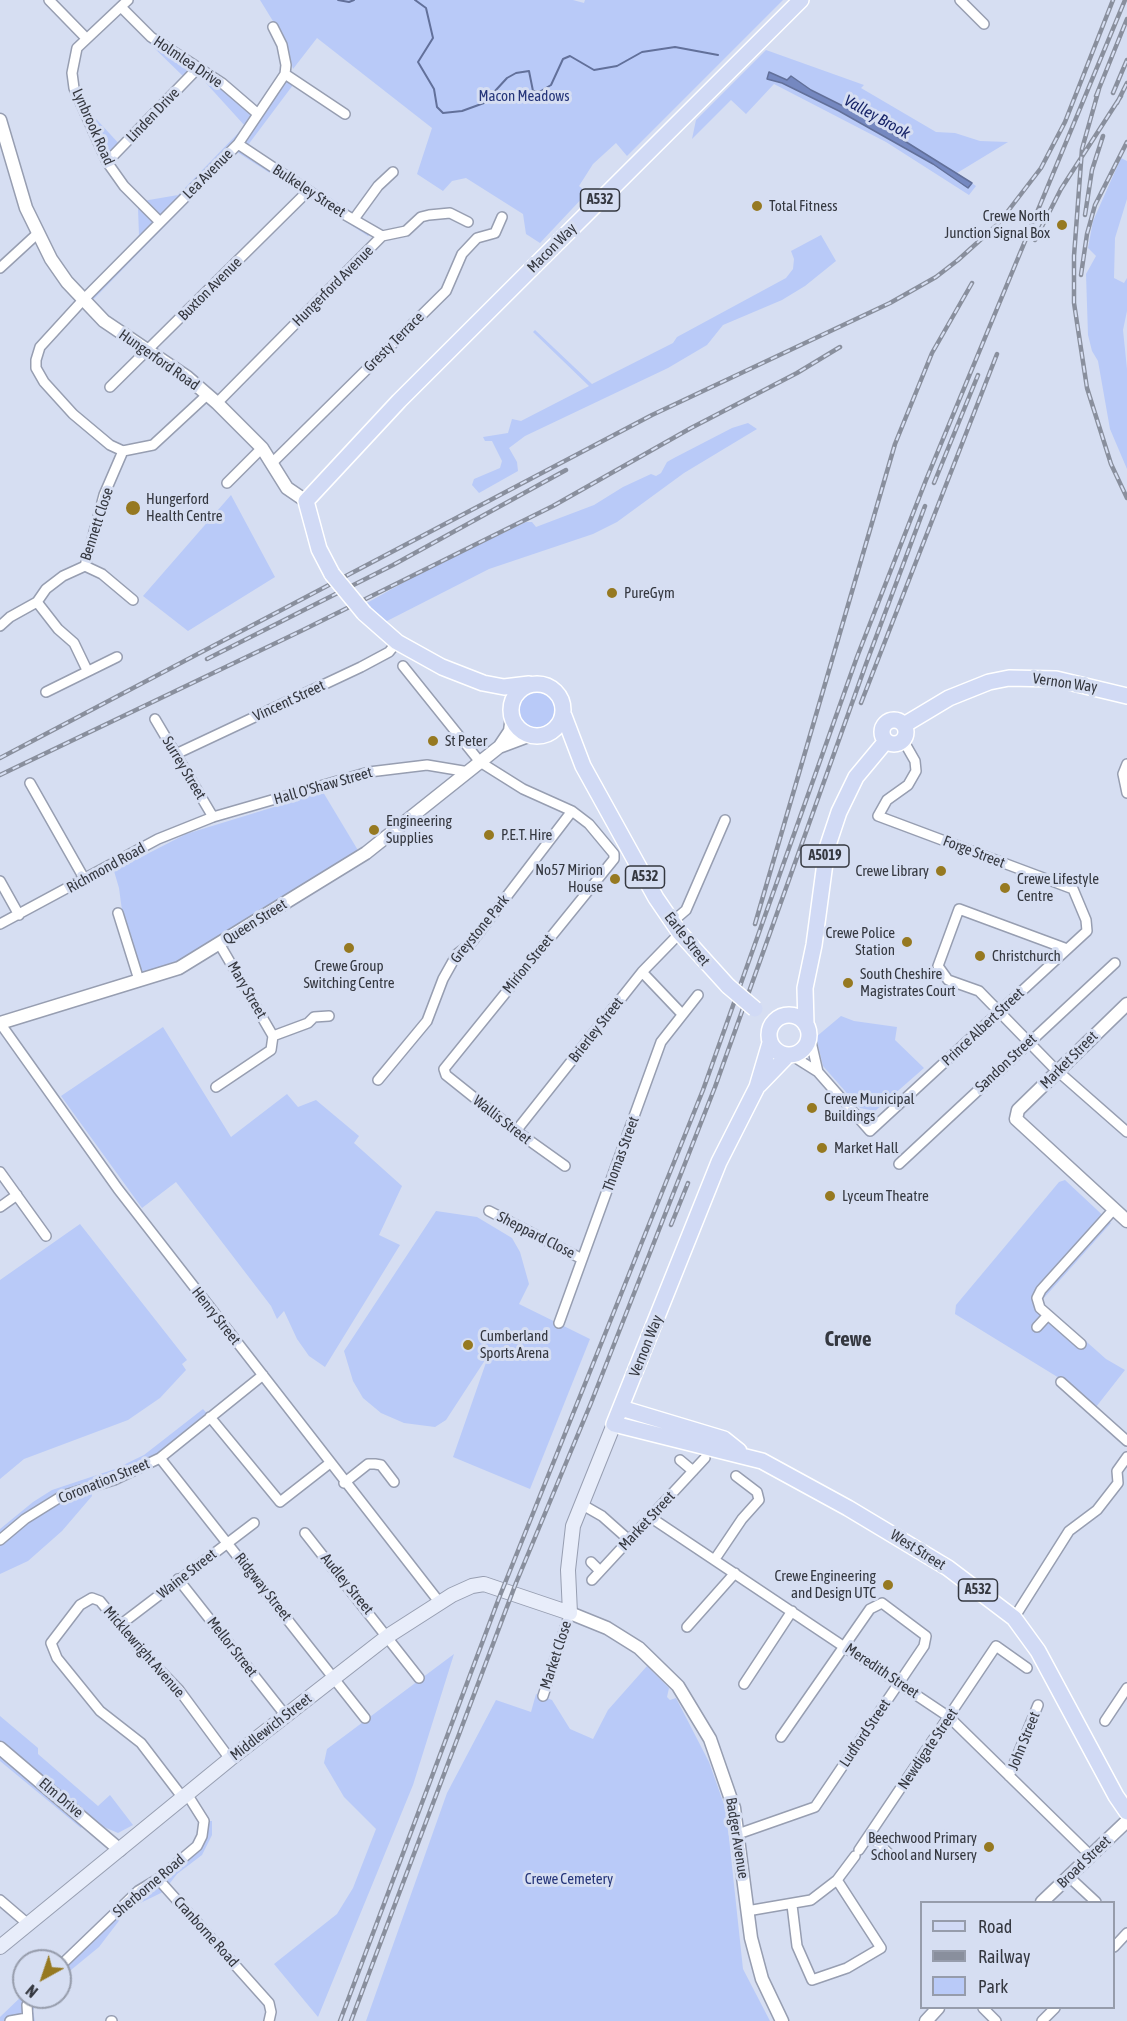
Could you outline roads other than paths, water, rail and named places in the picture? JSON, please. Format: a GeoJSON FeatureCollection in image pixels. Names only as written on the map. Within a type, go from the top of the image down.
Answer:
{"type":"FeatureCollection","features":[{"type":"Feature","properties":{"kind":"main road","name":"Macon Way"},"geometry":{"type":"LineString","coordinates":[[306,501],[399,401],[801,0]]}},
{"type":"Feature","properties":{"kind":"main road"},"geometry":{"type":"LineString","coordinates":[[306,501],[319,549],[332,574],[364,613],[397,642],[442,668],[483,683],[504,687],[541,683],[554,689],[562,700],[564,716],[556,729],[536,736],[518,728],[501,696],[483,683]]}},
{"type":"Feature","properties":{"kind":"main road","name":"Vernon Way"},"geometry":{"type":"LineString","coordinates":[[886,741],[897,744],[904,732],[949,698],[980,685],[1010,678],[1056,678],[1127,696]]}},
{"type":"Feature","properties":{"kind":"main road"},"geometry":{"type":"LineString","coordinates":[[511,713],[516,694],[529,684]]}},
{"type":"Feature","properties":{"kind":"main road","name":"Earle Street"},"geometry":{"type":"LineString","coordinates":[[564,716],[579,756],[636,862],[676,928],[728,986],[758,1011],[781,1017]]}},
{"type":"Feature","properties":{"kind":"main road","name":"Vernon Way"},"geometry":{"type":"LineString","coordinates":[[886,741],[882,731],[888,722],[896,720],[904,732]]}},
{"type":"Feature","properties":{"kind":"main road","name":"Earle Street"},"geometry":{"type":"LineString","coordinates":[[536,736],[560,742],[579,756]]}},
{"type":"Feature","properties":{"kind":"main road","name":"Vernon Way"},"geometry":{"type":"LineString","coordinates":[[808,1029],[805,988],[814,945],[825,859],[832,829],[856,777],[886,741]]}},
{"type":"Feature","properties":{"kind":"main road","name":"Vernon Way"},"geometry":{"type":"LineString","coordinates":[[781,1017],[805,988]]}},
{"type":"Feature","properties":{"kind":"main road","name":"Earle Street"},"geometry":{"type":"LineString","coordinates":[[758,1011],[770,1039]]}},
{"type":"Feature","properties":{"kind":"main road"},"geometry":{"type":"LineString","coordinates":[[795,1016],[808,1029],[806,1046],[789,1055],[779,1052],[770,1039],[771,1026],[781,1017],[795,1016]]}},
{"type":"Feature","properties":{"kind":"main road","name":"Vernon Way"},"geometry":{"type":"LineString","coordinates":[[570,1613],[568,1570],[573,1526],[580,1504],[720,1162],[757,1087],[770,1039]]}},
{"type":"Feature","properties":{"kind":"main road","name":"Vernon Way"},"geometry":{"type":"LineString","coordinates":[[757,1087],[789,1055]]}},
{"type":"Feature","properties":{"kind":"main road","name":"West Street"},"geometry":{"type":"LineString","coordinates":[[621,1408],[724,1439],[744,1454]]}},
{"type":"Feature","properties":{"kind":"main road","name":"West Street"},"geometry":{"type":"LineString","coordinates":[[614,1424],[744,1454],[762,1461],[913,1545],[948,1568],[1014,1618],[1038,1651],[1116,1796],[1127,1812]]}},
{"type":"Feature","properties":{"kind":"main road","name":"Middlewich Street"},"geometry":{"type":"LineString","coordinates":[[0,1947],[230,1759],[388,1636],[440,1603],[472,1586],[483,1584],[570,1613]]}},
{"type":"Feature","properties":{"kind":"street"},"geometry":{"type":"LineString","coordinates":[[49,0],[86,38]]}},
{"type":"Feature","properties":{"kind":"street"},"geometry":{"type":"LineString","coordinates":[[960,0],[984,24]]}},
{"type":"Feature","properties":{"kind":"street","name":"Lynbrook Road"},"geometry":{"type":"LineString","coordinates":[[124,4],[86,38],[74,56],[74,88],[107,162],[124,186],[160,222]]}},
{"type":"Feature","properties":{"kind":"street","name":"Holmlea Drive"},"geometry":{"type":"LineString","coordinates":[[124,4],[151,37],[222,83],[258,114]]}},
{"type":"Feature","properties":{"kind":"street"},"geometry":{"type":"LineString","coordinates":[[273,27],[282,45],[286,65],[285,74],[345,114]]}},
{"type":"Feature","properties":{"kind":"street","name":"Linden Drive"},"geometry":{"type":"LineString","coordinates":[[107,162],[198,68]]}},
{"type":"Feature","properties":{"kind":"street","name":"Lea Avenue"},"geometry":{"type":"LineString","coordinates":[[123,451],[110,445],[73,414],[44,382],[36,368],[40,347],[83,300],[238,144],[285,74]]}},
{"type":"Feature","properties":{"kind":"street","name":"Hungerford Road"},"geometry":{"type":"LineString","coordinates":[[0,120],[26,208],[37,234],[51,260],[83,300],[104,321],[187,377],[212,399],[262,448],[287,488],[306,501]]}},
{"type":"Feature","properties":{"kind":"street","name":"Bulkeley Street"},"geometry":{"type":"LineString","coordinates":[[238,144],[382,236]]}},
{"type":"Feature","properties":{"kind":"street"},"geometry":{"type":"LineString","coordinates":[[354,219],[378,186],[392,178]]}},
{"type":"Feature","properties":{"kind":"street","name":"Buxton Avenue"},"geometry":{"type":"LineString","coordinates":[[110,387],[308,190]]}},
{"type":"Feature","properties":{"kind":"street","name":"Hungerford Avenue"},"geometry":{"type":"LineString","coordinates":[[123,451],[153,445],[212,399],[382,236],[411,229],[421,217],[429,215],[450,213],[468,222]]}},
{"type":"Feature","properties":{"kind":"street","name":"Gresty Terrace"},"geometry":{"type":"LineString","coordinates":[[272,463],[446,291],[466,249],[477,238],[495,233],[502,217]]}},
{"type":"Feature","properties":{"kind":"street"},"geometry":{"type":"LineString","coordinates":[[0,268],[37,234]]}},
{"type":"Feature","properties":{"kind":"street"},"geometry":{"type":"LineString","coordinates":[[227,483],[262,448]]}},
{"type":"Feature","properties":{"kind":"street","name":"Bennett Close"},"geometry":{"type":"LineString","coordinates":[[0,627],[10,617],[37,602],[46,589],[85,566],[104,495],[123,451]]}},
{"type":"Feature","properties":{"kind":"street"},"geometry":{"type":"LineString","coordinates":[[85,566],[102,574],[133,600]]}},
{"type":"Feature","properties":{"kind":"street"},"geometry":{"type":"LineString","coordinates":[[37,602],[58,629],[74,643],[87,670]]}},
{"type":"Feature","properties":{"kind":"street","name":"Vincent Street"},"geometry":{"type":"LineString","coordinates":[[176,754],[361,667],[389,652],[397,642]]}},
{"type":"Feature","properties":{"kind":"street"},"geometry":{"type":"LineString","coordinates":[[46,692],[117,657]]}},
{"type":"Feature","properties":{"kind":"street"},"geometry":{"type":"LineString","coordinates":[[403,666],[480,762],[523,789],[572,811]]}},
{"type":"Feature","properties":{"kind":"street"},"geometry":{"type":"LineString","coordinates":[[499,747],[510,731],[511,713]]}},
{"type":"Feature","properties":{"kind":"street","name":"Surrey Street"},"geometry":{"type":"LineString","coordinates":[[155,719],[213,817]]}},
{"type":"Feature","properties":{"kind":"street","name":"Forge Street"},"geometry":{"type":"LineString","coordinates":[[904,732],[915,761],[916,771],[908,785],[887,800],[878,816],[1073,889],[1086,920]]}},
{"type":"Feature","properties":{"kind":"street"},"geometry":{"type":"LineString","coordinates":[[499,747],[536,736]]}},
{"type":"Feature","properties":{"kind":"street","name":"Queen Street"},"geometry":{"type":"LineString","coordinates":[[0,1023],[179,968],[220,945],[366,853],[499,747]]}},
{"type":"Feature","properties":{"kind":"street"},"geometry":{"type":"LineString","coordinates":[[1127,764],[1123,778],[1127,793]]}},
{"type":"Feature","properties":{"kind":"street","name":"Hall O'Shaw Street"},"geometry":{"type":"LineString","coordinates":[[213,817],[369,772],[427,765],[470,772]]}},
{"type":"Feature","properties":{"kind":"street"},"geometry":{"type":"LineString","coordinates":[[30,783],[85,880]]}},
{"type":"Feature","properties":{"kind":"street","name":"Mirion Street"},"geometry":{"type":"LineString","coordinates":[[444,1070],[614,859],[614,854],[589,824],[572,811]]}},
{"type":"Feature","properties":{"kind":"street","name":"Greystone Park"},"geometry":{"type":"LineString","coordinates":[[378,1080],[427,1021],[443,979],[457,954],[471,943],[572,811]]}},
{"type":"Feature","properties":{"kind":"street","name":"Richmond Road"},"geometry":{"type":"LineString","coordinates":[[0,924],[158,839],[213,817]]}},
{"type":"Feature","properties":{"kind":"street","name":"Brierley Street"},"geometry":{"type":"LineString","coordinates":[[516,1131],[676,928],[725,820]]}},
{"type":"Feature","properties":{"kind":"street"},"geometry":{"type":"LineString","coordinates":[[0,881],[19,915]]}},
{"type":"Feature","properties":{"kind":"street"},"geometry":{"type":"LineString","coordinates":[[1067,949],[959,909],[938,962],[939,970],[948,980],[979,991],[1058,1070],[1127,1132]]}},
{"type":"Feature","properties":{"kind":"street"},"geometry":{"type":"LineString","coordinates":[[118,913],[139,980]]}},
{"type":"Feature","properties":{"kind":"street","name":"Prince Albert Street"},"geometry":{"type":"LineString","coordinates":[[818,1072],[870,1131],[1087,931],[1086,920]]}},
{"type":"Feature","properties":{"kind":"street","name":"Mary Street"},"geometry":{"type":"LineString","coordinates":[[216,1087],[271,1050],[273,1036],[220,945]]}},
{"type":"Feature","properties":{"kind":"street","name":"Sandon Street"},"geometry":{"type":"LineString","coordinates":[[899,1164],[1114,963]]}},
{"type":"Feature","properties":{"kind":"street"},"geometry":{"type":"LineString","coordinates":[[642,972],[682,1014]]}},
{"type":"Feature","properties":{"kind":"street","name":"Thomas Street"},"geometry":{"type":"LineString","coordinates":[[559,1323],[662,1042],[698,995]]}},
{"type":"Feature","properties":{"kind":"street","name":"Market Street"},"geometry":{"type":"LineString","coordinates":[[1114,1209],[1065,1167],[1016,1119],[1018,1110],[1127,1004]]}},
{"type":"Feature","properties":{"kind":"street","name":"Mary Street"},"geometry":{"type":"LineString","coordinates":[[273,1036],[308,1023],[314,1017],[328,1016]]}},
{"type":"Feature","properties":{"kind":"street","name":"Henry Street"},"geometry":{"type":"LineString","coordinates":[[0,1023],[118,1189],[344,1483],[440,1603]]}},
{"type":"Feature","properties":{"kind":"street"},"geometry":{"type":"LineString","coordinates":[[808,1029],[818,1072]]}},
{"type":"Feature","properties":{"kind":"street"},"geometry":{"type":"LineString","coordinates":[[789,1055],[818,1072]]}},
{"type":"Feature","properties":{"kind":"street","name":"Wallis Street"},"geometry":{"type":"LineString","coordinates":[[444,1070],[446,1075],[516,1131],[565,1166]]}},
{"type":"Feature","properties":{"kind":"street"},"geometry":{"type":"LineString","coordinates":[[0,1172],[46,1236]]}},
{"type":"Feature","properties":{"kind":"street"},"geometry":{"type":"LineString","coordinates":[[0,1208],[17,1195]]}},
{"type":"Feature","properties":{"kind":"street"},"geometry":{"type":"LineString","coordinates":[[1081,1344],[1040,1308],[1037,1298],[1041,1290],[1114,1209],[1127,1221]]}},
{"type":"Feature","properties":{"kind":"street","name":"Sheppard Close"},"geometry":{"type":"LineString","coordinates":[[489,1211],[582,1259]]}},
{"type":"Feature","properties":{"kind":"street"},"geometry":{"type":"LineString","coordinates":[[1037,1327],[1048,1315]]}},
{"type":"Feature","properties":{"kind":"street","name":"Coronation Street"},"geometry":{"type":"LineString","coordinates":[[0,1540],[25,1520],[62,1496],[114,1480],[160,1458],[263,1375]]}},
{"type":"Feature","properties":{"kind":"street"},"geometry":{"type":"LineString","coordinates":[[1061,1382],[1087,1403],[1096,1416],[1127,1441]]}},
{"type":"Feature","properties":{"kind":"street"},"geometry":{"type":"LineString","coordinates":[[210,1417],[280,1502],[330,1463]]}},
{"type":"Feature","properties":{"kind":"street"},"geometry":{"type":"LineString","coordinates":[[1014,1618],[1069,1531],[1097,1510],[1118,1483],[1117,1471],[1127,1457]]}},
{"type":"Feature","properties":{"kind":"street","name":"Ridgway Street"},"geometry":{"type":"LineString","coordinates":[[160,1458],[365,1718]]}},
{"type":"Feature","properties":{"kind":"street","name":"Market Street"},"geometry":{"type":"LineString","coordinates":[[592,1580],[705,1458]]}},
{"type":"Feature","properties":{"kind":"street"},"geometry":{"type":"LineString","coordinates":[[680,1460],[693,1471]]}},
{"type":"Feature","properties":{"kind":"street"},"geometry":{"type":"LineString","coordinates":[[344,1483],[368,1464],[381,1465],[394,1482]]}},
{"type":"Feature","properties":{"kind":"street"},"geometry":{"type":"LineString","coordinates":[[715,1559],[742,1519],[759,1500],[752,1487],[736,1476]]}},
{"type":"Feature","properties":{"kind":"street"},"geometry":{"type":"LineString","coordinates":[[752,1487],[759,1478]]}},
{"type":"Feature","properties":{"kind":"street"},"geometry":{"type":"LineString","coordinates":[[580,1504],[602,1516],[629,1540]]}},
{"type":"Feature","properties":{"kind":"street","name":"Meredith Street"},"geometry":{"type":"LineString","coordinates":[[650,1517],[949,1717],[1090,1855]]}},
{"type":"Feature","properties":{"kind":"street","name":"Waine Street"},"geometry":{"type":"LineString","coordinates":[[120,1625],[254,1523]]}},
{"type":"Feature","properties":{"kind":"street","name":"Audley Street"},"geometry":{"type":"LineString","coordinates":[[305,1533],[419,1678]]}},
{"type":"Feature","properties":{"kind":"street"},"geometry":{"type":"LineString","coordinates":[[591,1562],[600,1570]]}},
{"type":"Feature","properties":{"kind":"street"},"geometry":{"type":"LineString","coordinates":[[687,1628],[735,1573]]}},
{"type":"Feature","properties":{"kind":"street","name":"Mellor Street"},"geometry":{"type":"LineString","coordinates":[[178,1579],[286,1716]]}},
{"type":"Feature","properties":{"kind":"street","name":"Micklewright Avenue"},"geometry":{"type":"LineString","coordinates":[[51,1643],[80,1605],[92,1598],[100,1601],[141,1651],[179,1690],[230,1759]]}},
{"type":"Feature","properties":{"kind":"street","name":"Ludford Street"},"geometry":{"type":"LineString","coordinates":[[738,1834],[815,1807],[924,1646],[927,1636],[882,1603],[870,1609],[845,1646]]}},
{"type":"Feature","properties":{"kind":"street"},"geometry":{"type":"LineString","coordinates":[[744,1684],[792,1611]]}},
{"type":"Feature","properties":{"kind":"street","name":"Market Close"},"geometry":{"type":"LineString","coordinates":[[543,1696],[570,1613]]}},
{"type":"Feature","properties":{"kind":"street","name":"Badger Avenue"},"geometry":{"type":"LineString","coordinates":[[570,1613],[607,1628],[639,1648],[678,1686],[710,1739],[728,1785],[738,1834],[751,1938],[762,1979],[782,2021]]}},
{"type":"Feature","properties":{"kind":"street","name":"Sherborne Road"},"geometry":{"type":"LineString","coordinates":[[51,1643],[57,1658],[100,1711],[141,1743],[204,1821],[202,1836],[197,1846],[158,1879],[138,1891],[72,1954]]}},
{"type":"Feature","properties":{"kind":"street"},"geometry":{"type":"LineString","coordinates":[[782,1737],[845,1646]]}},
{"type":"Feature","properties":{"kind":"street","name":"Newdigate Street"},"geometry":{"type":"LineString","coordinates":[[747,1911],[811,1900],[837,1880],[870,1835],[996,1646],[1027,1668]]}},
{"type":"Feature","properties":{"kind":"street"},"geometry":{"type":"LineString","coordinates":[[1105,1721],[1127,1688]]}},
{"type":"Feature","properties":{"kind":"street","name":"John Street"},"geometry":{"type":"LineString","coordinates":[[1009,1776],[1038,1706]]}},
{"type":"Feature","properties":{"kind":"street","name":"Elm Drive"},"geometry":{"type":"LineString","coordinates":[[0,1748],[120,1850]]}},
{"type":"Feature","properties":{"kind":"street","name":"Broad Street"},"geometry":{"type":"LineString","coordinates":[[1043,1901],[1127,1821]]}},
{"type":"Feature","properties":{"kind":"street"},"geometry":{"type":"LineString","coordinates":[[870,1835],[890,1855]]}},
{"type":"Feature","properties":{"kind":"street"},"geometry":{"type":"LineString","coordinates":[[1068,1876],[1095,1901]]}},
{"type":"Feature","properties":{"kind":"street","name":"Cranborne Road"},"geometry":{"type":"LineString","coordinates":[[158,1879],[269,2003],[271,2012],[269,2021]]}},
{"type":"Feature","properties":{"kind":"street"},"geometry":{"type":"LineString","coordinates":[[792,1905],[797,1947],[812,1980],[847,1968],[881,1948],[837,1880]]}},
{"type":"Feature","properties":{"kind":"street"},"geometry":{"type":"LineString","coordinates":[[0,1900],[17,1912],[28,1924]]}},
{"type":"Feature","properties":{"kind":"street"},"geometry":{"type":"LineString","coordinates":[[1115,1945],[1127,1933]]}},
{"type":"Feature","properties":{"kind":"street"},"geometry":{"type":"LineString","coordinates":[[926,2021],[936,2009]]}},
{"type":"Feature","properties":{"kind":"street"},"geometry":{"type":"LineString","coordinates":[[1042,2021],[1053,2009]]}},
{"type":"Feature","properties":{"kind":"street"},"geometry":{"type":"LineString","coordinates":[[10,2021],[28,2020]]}},
{"type":"Feature","properties":{"kind":"waterway"},"geometry":{"type":"LineString","coordinates":[[338,0],[349,2],[354,0]]}},
{"type":"Feature","properties":{"kind":"waterway","name":"Valley Brook"},"geometry":{"type":"LineString","coordinates":[[415,0],[426,8],[433,38],[418,62],[434,89],[437,107],[443,113],[462,111],[484,103],[507,78],[516,73],[529,71],[533,91],[541,91],[551,85],[563,59],[570,56],[594,70],[617,66],[642,52],[675,47],[718,55]]}},
{"type":"Feature","properties":{"kind":"railway"},"geometry":{"type":"LineString","coordinates":[[0,758],[652,415],[890,303],[936,277],[998,224],[1041,168],[1065,122],[1113,0]]}},
{"type":"Feature","properties":{"kind":"railway"},"geometry":{"type":"LineString","coordinates":[[340,2021],[499,1598],[703,1090],[857,657],[926,480],[1125,0]]}},
{"type":"Feature","properties":{"kind":"railway"},"geometry":{"type":"LineString","coordinates":[[1096,96],[1127,19]]}},
{"type":"Feature","properties":{"kind":"railway"},"geometry":{"type":"LineString","coordinates":[[1113,93],[1127,60]]}},
{"type":"Feature","properties":{"kind":"railway"},"geometry":{"type":"LineString","coordinates":[[1117,103],[1127,83]]}},
{"type":"Feature","properties":{"kind":"railway"},"geometry":{"type":"LineString","coordinates":[[1099,89],[1082,149],[1074,256],[1074,303],[1087,388],[1111,464],[1127,498]]}},
{"type":"Feature","properties":{"kind":"railway"},"geometry":{"type":"LineString","coordinates":[[1035,240],[1061,189],[1121,96]]}},
{"type":"Feature","properties":{"kind":"railway"},"geometry":{"type":"LineString","coordinates":[[1085,215],[1092,170],[1103,136]]}},
{"type":"Feature","properties":{"kind":"railway"},"geometry":{"type":"LineString","coordinates":[[1081,275],[1087,234],[1095,205],[1127,142]]}},
{"type":"Feature","properties":{"kind":"railway"},"geometry":{"type":"LineString","coordinates":[[755,924],[895,444],[932,353],[972,283]]}},
{"type":"Feature","properties":{"kind":"railway"},"geometry":{"type":"LineString","coordinates":[[0,775],[303,630],[553,506],[691,428],[797,373],[840,347]]}},
{"type":"Feature","properties":{"kind":"railway"},"geometry":{"type":"LineString","coordinates":[[861,703],[997,354]]}},
{"type":"Feature","properties":{"kind":"railway"},"geometry":{"type":"LineString","coordinates":[[934,483],[978,375]]}},
{"type":"Feature","properties":{"kind":"railway"},"geometry":{"type":"LineString","coordinates":[[207,659],[393,565],[566,470]]}},
{"type":"Feature","properties":{"kind":"railway"},"geometry":{"type":"LineString","coordinates":[[351,2021],[516,1583],[591,1403],[715,1087],[925,506]]}},
{"type":"Feature","properties":{"kind":"railway"},"geometry":{"type":"LineString","coordinates":[[671,1225],[688,1183]]}},
{"type":"Feature","properties":{"kind":"place","name":"Total Fitness"},"geometry":{"type":"Point","coordinates":[757,206]}},
{"type":"Feature","properties":{"kind":"place","name":"Crewe North Junction Signal Box"},"geometry":{"type":"Point","coordinates":[1062,225]}},
{"type":"Feature","properties":{"kind":"place","name":"Hungerford Health Centre"},"geometry":{"type":"Point","coordinates":[133,508]}},
{"type":"Feature","properties":{"kind":"place","name":"PureGym"},"geometry":{"type":"Point","coordinates":[612,593]}},
{"type":"Feature","properties":{"kind":"place","name":"St Peter"},"geometry":{"type":"Point","coordinates":[433,741]}},
{"type":"Feature","properties":{"kind":"place","name":"Engineering Supplies"},"geometry":{"type":"Point","coordinates":[374,830]}},
{"type":"Feature","properties":{"kind":"place","name":"P.E.T. Hire"},"geometry":{"type":"Point","coordinates":[489,835]}},
{"type":"Feature","properties":{"kind":"place","name":"Crewe Library"},"geometry":{"type":"Point","coordinates":[941,871]}},
{"type":"Feature","properties":{"kind":"place","name":"No57 Mirion House"},"geometry":{"type":"Point","coordinates":[615,879]}},
{"type":"Feature","properties":{"kind":"place","name":"Crewe Lifestyle Centre"},"geometry":{"type":"Point","coordinates":[1005,888]}},
{"type":"Feature","properties":{"kind":"place","name":"Crewe Police Station"},"geometry":{"type":"Point","coordinates":[907,942]}},
{"type":"Feature","properties":{"kind":"place","name":"Crewe Group Switching Centre"},"geometry":{"type":"Point","coordinates":[349,948]}},
{"type":"Feature","properties":{"kind":"place","name":"Christchurch"},"geometry":{"type":"Point","coordinates":[980,956]}},
{"type":"Feature","properties":{"kind":"place","name":"South Cheshire Magistrates Court"},"geometry":{"type":"Point","coordinates":[848,983]}},
{"type":"Feature","properties":{"kind":"place","name":"Crewe Municipal Buildings"},"geometry":{"type":"Point","coordinates":[812,1108]}},
{"type":"Feature","properties":{"kind":"place","name":"Market Hall"},"geometry":{"type":"Point","coordinates":[822,1148]}},
{"type":"Feature","properties":{"kind":"place","name":"Lyceum Theatre"},"geometry":{"type":"Point","coordinates":[830,1196]}},
{"type":"Feature","properties":{"kind":"place","name":"Cumberland Sports Arena"},"geometry":{"type":"Point","coordinates":[468,1345]}},
{"type":"Feature","properties":{"kind":"place","name":"Crewe Engineering and Design UTC"},"geometry":{"type":"Point","coordinates":[888,1585]}},
{"type":"Feature","properties":{"kind":"place","name":"Beechwood Primary School and Nursery"},"geometry":{"type":"Point","coordinates":[989,1847]}},
{"type":"Feature","properties":{"kind":"district","name":"Crewe"},"geometry":{"type":"Point","coordinates":[848,1339]}},
{"type":"Feature","properties":{"kind":"park label","name":"Macon Meadows"},"geometry":{"type":"Point","coordinates":[524,96]}},
{"type":"Feature","properties":{"kind":"park label","name":"Crewe Cemetery"},"geometry":{"type":"Point","coordinates":[569,1879]}}]}
